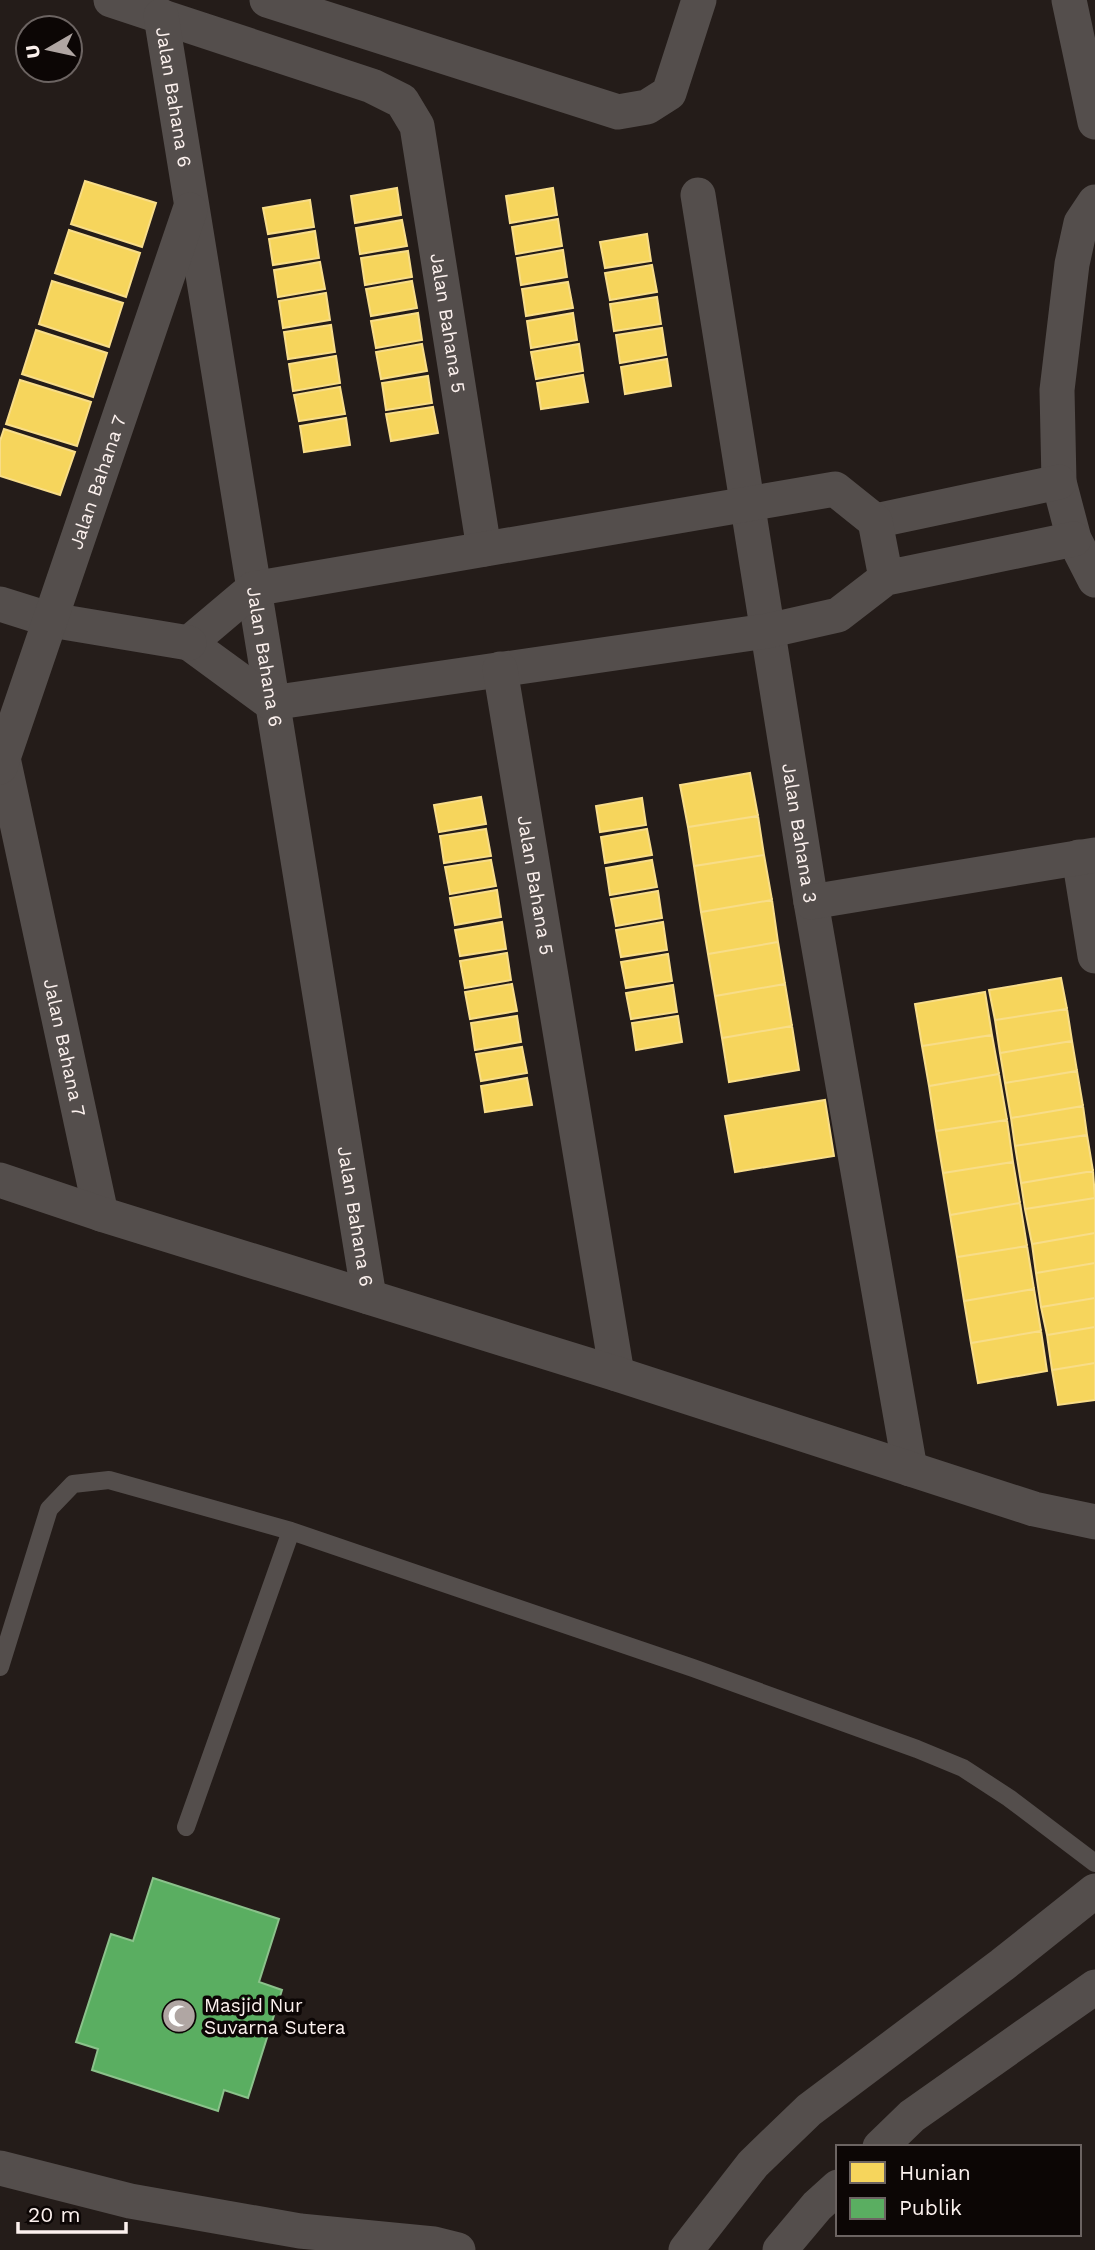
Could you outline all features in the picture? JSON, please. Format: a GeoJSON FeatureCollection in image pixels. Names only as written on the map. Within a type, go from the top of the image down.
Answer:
{"type":"FeatureCollection","features":[{"type":"Feature","properties":{"kind":"street"},"geometry":{"type":"LineString","coordinates":[[111,0],[161,16]]}},
{"type":"Feature","properties":{"kind":"street"},"geometry":{"type":"LineString","coordinates":[[267,0],[361,14],[618,112],[647,107],[669,93],[699,0]]}},
{"type":"Feature","properties":{"kind":"street"},"geometry":{"type":"LineString","coordinates":[[1069,0],[1095,122]]}},
{"type":"Feature","properties":{"kind":"street","name":"Jalan Bahana 5"},"geometry":{"type":"LineString","coordinates":[[161,16],[372,86],[402,101],[417,126],[484,550]]}},
{"type":"Feature","properties":{"kind":"street","name":"Jalan Bahana 6"},"geometry":{"type":"LineString","coordinates":[[161,16],[369,1297]]}},
{"type":"Feature","properties":{"kind":"street","name":"Jalan Bahana 3"},"geometry":{"type":"LineString","coordinates":[[698,195],[811,902],[910,1469]]}},
{"type":"Feature","properties":{"kind":"street"},"geometry":{"type":"LineString","coordinates":[[1095,202],[1082,222],[1072,264],[1057,390],[1059,482],[1074,539],[1095,580]]}},
{"type":"Feature","properties":{"kind":"street","name":"Jalan Bahana 7"},"geometry":{"type":"LineString","coordinates":[[101,1214],[1,762],[192,205]]}},
{"type":"Feature","properties":{"kind":"street"},"geometry":{"type":"LineString","coordinates":[[876,521],[1059,482]]}},
{"type":"Feature","properties":{"kind":"street"},"geometry":{"type":"LineString","coordinates":[[189,643],[253,589],[835,489],[876,521],[886,578]]}},
{"type":"Feature","properties":{"kind":"street"},"geometry":{"type":"LineString","coordinates":[[0,604],[51,620],[189,643],[271,703],[767,631],[838,615],[886,578],[1074,539]]}},
{"type":"Feature","properties":{"kind":"street","name":"Jalan Bahana 5"},"geometry":{"type":"LineString","coordinates":[[500,670],[617,1374]]}},
{"type":"Feature","properties":{"kind":"street"},"geometry":{"type":"LineString","coordinates":[[811,902],[1087,856],[1095,956]]}},
{"type":"Feature","properties":{"kind":"street"},"geometry":{"type":"LineString","coordinates":[[0,1181],[617,1374],[1034,1509],[1095,1522]]}},
{"type":"Feature","properties":{"kind":"street"},"geometry":{"type":"LineString","coordinates":[[686,2250],[753,2164],[809,2110],[1002,1965],[1095,1891]]}},
{"type":"Feature","properties":{"kind":"street"},"geometry":{"type":"LineString","coordinates":[[882,2145],[912,2116],[1095,1987]]}},
{"type":"Feature","properties":{"kind":"street"},"geometry":{"type":"LineString","coordinates":[[0,2168],[130,2201],[300,2231],[434,2244],[458,2250]]}},
{"type":"Feature","properties":{"kind":"street"},"geometry":{"type":"LineString","coordinates":[[780,2250],[836,2188]]}},
{"type":"Feature","properties":{"kind":"lane"},"geometry":{"type":"LineString","coordinates":[[0,1667],[49,1508],[73,1483],[109,1480],[291,1531],[680,1663],[917,1749],[963,1768],[1009,1798],[1095,1863]]}},
{"type":"Feature","properties":{"kind":"lane"},"geometry":{"type":"LineString","coordinates":[[186,1826],[291,1531]]}},
{"type":"Feature","properties":{"kind":"building: Hunian"},"geometry":{"type":"Polygon","coordinates":[[[85,181],[156,203],[142,247],[71,224],[85,181]]]}},
{"type":"Feature","properties":{"kind":"building: Hunian"},"geometry":{"type":"Polygon","coordinates":[[[397,188],[401,215],[355,223],[351,196],[397,188]]]}},
{"type":"Feature","properties":{"kind":"building: Hunian"},"geometry":{"type":"Polygon","coordinates":[[[553,188],[557,215],[510,223],[506,196],[553,188]]]}},
{"type":"Feature","properties":{"kind":"building: Hunian"},"geometry":{"type":"Polygon","coordinates":[[[310,200],[314,227],[268,234],[263,208],[310,200]]]}},
{"type":"Feature","properties":{"kind":"building: Hunian"},"geometry":{"type":"Polygon","coordinates":[[[558,219],[562,246],[516,254],[512,227],[558,219]]]}},
{"type":"Feature","properties":{"kind":"building: Hunian"},"geometry":{"type":"Polygon","coordinates":[[[402,220],[407,246],[360,254],[356,228],[402,220]]]}},
{"type":"Feature","properties":{"kind":"building: Hunian"},"geometry":{"type":"Polygon","coordinates":[[[69,230],[140,253],[126,297],[55,273],[69,230]]]}},
{"type":"Feature","properties":{"kind":"building: Hunian"},"geometry":{"type":"Polygon","coordinates":[[[315,231],[319,258],[273,265],[269,239],[315,231]]]}},
{"type":"Feature","properties":{"kind":"building: Hunian"},"geometry":{"type":"Polygon","coordinates":[[[647,234],[651,261],[605,268],[600,242],[647,234]]]}},
{"type":"Feature","properties":{"kind":"building: Hunian"},"geometry":{"type":"Polygon","coordinates":[[[563,250],[567,277],[521,285],[517,258],[563,250]]]}},
{"type":"Feature","properties":{"kind":"building: Hunian"},"geometry":{"type":"Polygon","coordinates":[[[408,251],[412,277],[365,285],[361,258],[408,251]]]}},
{"type":"Feature","properties":{"kind":"building: Hunian"},"geometry":{"type":"Polygon","coordinates":[[[320,262],[325,289],[278,297],[274,270],[320,262]]]}},
{"type":"Feature","properties":{"kind":"building: Hunian"},"geometry":{"type":"Polygon","coordinates":[[[652,265],[657,292],[610,300],[605,273],[652,265]]]}},
{"type":"Feature","properties":{"kind":"building: Hunian"},"geometry":{"type":"Polygon","coordinates":[[[52,281],[123,303],[109,347],[39,324],[52,281]]]}},
{"type":"Feature","properties":{"kind":"building: Hunian"},"geometry":{"type":"Polygon","coordinates":[[[412,281],[417,308],[371,316],[366,289],[412,281]]]}},
{"type":"Feature","properties":{"kind":"building: Hunian"},"geometry":{"type":"Polygon","coordinates":[[[568,282],[573,308],[526,316],[522,289],[568,282]]]}},
{"type":"Feature","properties":{"kind":"building: Hunian"},"geometry":{"type":"Polygon","coordinates":[[[326,293],[330,320],[283,328],[279,301],[326,293]]]}},
{"type":"Feature","properties":{"kind":"building: Hunian"},"geometry":{"type":"Polygon","coordinates":[[[657,297],[661,324],[614,331],[610,304],[657,297]]]}},
{"type":"Feature","properties":{"kind":"building: Hunian"},"geometry":{"type":"Polygon","coordinates":[[[418,313],[422,340],[376,348],[371,321],[418,313]]]}},
{"type":"Feature","properties":{"kind":"building: Hunian"},"geometry":{"type":"Polygon","coordinates":[[[573,313],[577,340],[531,348],[527,321],[573,313]]]}},
{"type":"Feature","properties":{"kind":"building: Hunian"},"geometry":{"type":"Polygon","coordinates":[[[331,325],[335,352],[288,359],[284,332],[331,325]]]}},
{"type":"Feature","properties":{"kind":"building: Hunian"},"geometry":{"type":"Polygon","coordinates":[[[662,328],[666,355],[620,363],[616,335],[662,328]]]}},
{"type":"Feature","properties":{"kind":"building: Hunian"},"geometry":{"type":"Polygon","coordinates":[[[36,330],[107,353],[93,397],[22,374],[36,330]]]}},
{"type":"Feature","properties":{"kind":"building: Hunian"},"geometry":{"type":"Polygon","coordinates":[[[422,344],[427,371],[381,379],[376,352],[422,344]]]}},
{"type":"Feature","properties":{"kind":"building: Hunian"},"geometry":{"type":"Polygon","coordinates":[[[579,344],[583,371],[536,379],[531,352],[579,344]]]}},
{"type":"Feature","properties":{"kind":"building: Hunian"},"geometry":{"type":"Polygon","coordinates":[[[336,356],[340,383],[293,391],[289,364],[336,356]]]}},
{"type":"Feature","properties":{"kind":"building: Hunian"},"geometry":{"type":"Polygon","coordinates":[[[667,359],[671,386],[625,394],[621,367],[667,359]]]}},
{"type":"Feature","properties":{"kind":"building: Hunian"},"geometry":{"type":"Polygon","coordinates":[[[583,375],[588,402],[541,409],[537,383],[583,375]]]}},
{"type":"Feature","properties":{"kind":"building: Hunian"},"geometry":{"type":"Polygon","coordinates":[[[428,376],[432,403],[386,410],[382,383],[428,376]]]}},
{"type":"Feature","properties":{"kind":"building: Hunian"},"geometry":{"type":"Polygon","coordinates":[[[20,380],[91,402],[77,446],[6,424],[20,380]]]}},
{"type":"Feature","properties":{"kind":"building: Hunian"},"geometry":{"type":"Polygon","coordinates":[[[340,387],[345,414],[299,421],[294,395],[340,387]]]}},
{"type":"Feature","properties":{"kind":"building: Hunian"},"geometry":{"type":"Polygon","coordinates":[[[433,407],[438,433],[391,441],[386,414],[433,407]]]}},
{"type":"Feature","properties":{"kind":"building: Hunian"},"geometry":{"type":"Polygon","coordinates":[[[346,418],[350,445],[304,452],[300,426],[346,418]]]}},
{"type":"Feature","properties":{"kind":"building: Hunian"},"geometry":{"type":"Polygon","coordinates":[[[4,429],[75,452],[60,495],[0,476],[0,441],[4,429]]]}},
{"type":"Feature","properties":{"kind":"building: Hunian"},"geometry":{"type":"Polygon","coordinates":[[[750,773],[758,816],[688,827],[680,785],[750,773]]]}},
{"type":"Feature","properties":{"kind":"building: Hunian"},"geometry":{"type":"Polygon","coordinates":[[[481,797],[486,824],[439,832],[434,805],[481,797]]]}},
{"type":"Feature","properties":{"kind":"building: Hunian"},"geometry":{"type":"Polygon","coordinates":[[[642,798],[646,825],[600,832],[596,806],[642,798]]]}},
{"type":"Feature","properties":{"kind":"building: Hunian"},"geometry":{"type":"Polygon","coordinates":[[[758,816],[764,855],[694,866],[688,827],[758,816]]]}},
{"type":"Feature","properties":{"kind":"building: Hunian"},"geometry":{"type":"Polygon","coordinates":[[[486,829],[491,856],[444,863],[440,836],[486,829]]]}},
{"type":"Feature","properties":{"kind":"building: Hunian"},"geometry":{"type":"Polygon","coordinates":[[[647,829],[652,855],[605,863],[601,837],[647,829]]]}},
{"type":"Feature","properties":{"kind":"building: Hunian"},"geometry":{"type":"Polygon","coordinates":[[[764,855],[772,900],[701,912],[694,866],[764,855]]]}},
{"type":"Feature","properties":{"kind":"building: Hunian"},"geometry":{"type":"Polygon","coordinates":[[[491,860],[496,886],[450,894],[445,867],[491,860]]]}},
{"type":"Feature","properties":{"kind":"building: Hunian"},"geometry":{"type":"Polygon","coordinates":[[[652,860],[657,887],[610,895],[606,868],[652,860]]]}},
{"type":"Feature","properties":{"kind":"building: Hunian"},"geometry":{"type":"Polygon","coordinates":[[[497,890],[501,917],[455,925],[450,898],[497,890]]]}},
{"type":"Feature","properties":{"kind":"building: Hunian"},"geometry":{"type":"Polygon","coordinates":[[[658,891],[662,918],[616,926],[611,899],[658,891]]]}},
{"type":"Feature","properties":{"kind":"building: Hunian"},"geometry":{"type":"Polygon","coordinates":[[[772,900],[778,942],[708,954],[701,912],[772,900]]]}},
{"type":"Feature","properties":{"kind":"building: Hunian"},"geometry":{"type":"Polygon","coordinates":[[[502,922],[506,949],[460,956],[455,930],[502,922]]]}},
{"type":"Feature","properties":{"kind":"building: Hunian"},"geometry":{"type":"Polygon","coordinates":[[[663,922],[667,950],[621,957],[616,930],[663,922]]]}},
{"type":"Feature","properties":{"kind":"building: Hunian"},"geometry":{"type":"Polygon","coordinates":[[[778,942],[785,984],[715,996],[708,954],[778,942]]]}},
{"type":"Feature","properties":{"kind":"building: Hunian"},"geometry":{"type":"Polygon","coordinates":[[[507,953],[511,980],[465,988],[460,961],[507,953]]]}},
{"type":"Feature","properties":{"kind":"building: Hunian"},"geometry":{"type":"Polygon","coordinates":[[[668,954],[672,981],[626,988],[621,962],[668,954]]]}},
{"type":"Feature","properties":{"kind":"building: Hunian"},"geometry":{"type":"Polygon","coordinates":[[[1061,978],[1067,1009],[995,1020],[989,990],[1061,978]]]}},
{"type":"Feature","properties":{"kind":"building: Hunian"},"geometry":{"type":"Polygon","coordinates":[[[512,984],[517,1011],[470,1019],[465,992],[512,984]]]}},
{"type":"Feature","properties":{"kind":"building: Hunian"},"geometry":{"type":"Polygon","coordinates":[[[785,984],[792,1026],[722,1038],[715,996],[785,984]]]}},
{"type":"Feature","properties":{"kind":"building: Hunian"},"geometry":{"type":"Polygon","coordinates":[[[673,985],[677,1012],[631,1019],[626,993],[673,985]]]}},
{"type":"Feature","properties":{"kind":"building: Hunian"},"geometry":{"type":"Polygon","coordinates":[[[985,992],[992,1035],[922,1046],[915,1004],[985,992]]]}},
{"type":"Feature","properties":{"kind":"building: Hunian"},"geometry":{"type":"Polygon","coordinates":[[[1067,1009],[1072,1041],[1000,1053],[995,1020],[1067,1009]]]}},
{"type":"Feature","properties":{"kind":"building: Hunian"},"geometry":{"type":"Polygon","coordinates":[[[517,1016],[521,1042],[475,1050],[471,1023],[517,1016]]]}},
{"type":"Feature","properties":{"kind":"building: Hunian"},"geometry":{"type":"Polygon","coordinates":[[[678,1016],[682,1042],[636,1050],[632,1023],[678,1016]]]}},
{"type":"Feature","properties":{"kind":"building: Hunian"},"geometry":{"type":"Polygon","coordinates":[[[792,1026],[799,1070],[729,1082],[722,1038],[792,1026]]]}},
{"type":"Feature","properties":{"kind":"building: Hunian"},"geometry":{"type":"Polygon","coordinates":[[[992,1035],[999,1074],[929,1086],[922,1046],[992,1035]]]}},
{"type":"Feature","properties":{"kind":"building: Hunian"},"geometry":{"type":"Polygon","coordinates":[[[1072,1041],[1077,1071],[1005,1083],[1000,1053],[1072,1041]]]}},
{"type":"Feature","properties":{"kind":"building: Hunian"},"geometry":{"type":"Polygon","coordinates":[[[522,1047],[527,1073],[481,1081],[476,1054],[522,1047]]]}},
{"type":"Feature","properties":{"kind":"building: Hunian"},"geometry":{"type":"Polygon","coordinates":[[[1077,1071],[1083,1106],[1011,1118],[1005,1083],[1077,1071]]]}},
{"type":"Feature","properties":{"kind":"building: Hunian"},"geometry":{"type":"Polygon","coordinates":[[[999,1074],[1007,1120],[936,1131],[929,1086],[999,1074]]]}},
{"type":"Feature","properties":{"kind":"building: Hunian"},"geometry":{"type":"Polygon","coordinates":[[[527,1078],[532,1105],[485,1112],[481,1086],[527,1078]]]}},
{"type":"Feature","properties":{"kind":"building: Hunian"},"geometry":{"type":"Polygon","coordinates":[[[825,1100],[834,1156],[735,1172],[725,1116],[825,1100]]]}},
{"type":"Feature","properties":{"kind":"building: Hunian"},"geometry":{"type":"Polygon","coordinates":[[[1083,1106],[1087,1135],[1015,1146],[1011,1118],[1083,1106]]]}},
{"type":"Feature","properties":{"kind":"building: Hunian"},"geometry":{"type":"Polygon","coordinates":[[[1007,1120],[1013,1162],[943,1173],[936,1131],[1007,1120]]]}},
{"type":"Feature","properties":{"kind":"building: Hunian"},"geometry":{"type":"Polygon","coordinates":[[[1087,1135],[1093,1171],[1021,1183],[1015,1146],[1087,1135]]]}},
{"type":"Feature","properties":{"kind":"building: Hunian"},"geometry":{"type":"Polygon","coordinates":[[[1013,1162],[1020,1203],[950,1215],[943,1173],[1013,1162]]]}},
{"type":"Feature","properties":{"kind":"building: Hunian"},"geometry":{"type":"Polygon","coordinates":[[[1093,1171],[1095,1198],[1025,1209],[1021,1183],[1093,1171]]]}},
{"type":"Feature","properties":{"kind":"building: Hunian"},"geometry":{"type":"Polygon","coordinates":[[[1095,1198],[1095,1233],[1032,1244],[1025,1209],[1095,1198]]]}},
{"type":"Feature","properties":{"kind":"building: Hunian"},"geometry":{"type":"Polygon","coordinates":[[[1020,1203],[1027,1246],[957,1257],[950,1215],[1020,1203]]]}},
{"type":"Feature","properties":{"kind":"building: Hunian"},"geometry":{"type":"Polygon","coordinates":[[[1095,1233],[1095,1263],[1036,1273],[1032,1244],[1095,1233]]]}},
{"type":"Feature","properties":{"kind":"building: Hunian"},"geometry":{"type":"Polygon","coordinates":[[[1027,1246],[1034,1289],[964,1301],[957,1257],[1027,1246]]]}},
{"type":"Feature","properties":{"kind":"building: Hunian"},"geometry":{"type":"Polygon","coordinates":[[[1095,1263],[1095,1298],[1041,1307],[1036,1273],[1095,1263]]]}},
{"type":"Feature","properties":{"kind":"building: Hunian"},"geometry":{"type":"Polygon","coordinates":[[[1034,1289],[1041,1331],[971,1343],[964,1301],[1034,1289]]]}},
{"type":"Feature","properties":{"kind":"building: Hunian"},"geometry":{"type":"Polygon","coordinates":[[[1095,1298],[1095,1327],[1047,1335],[1041,1307],[1095,1298]]]}},
{"type":"Feature","properties":{"kind":"building: Hunian"},"geometry":{"type":"Polygon","coordinates":[[[1095,1327],[1095,1363],[1052,1370],[1047,1335],[1095,1327]]]}},
{"type":"Feature","properties":{"kind":"building: Hunian"},"geometry":{"type":"Polygon","coordinates":[[[1041,1331],[1047,1371],[978,1383],[971,1343],[1041,1331]]]}},
{"type":"Feature","properties":{"kind":"building: Hunian"},"geometry":{"type":"Polygon","coordinates":[[[1095,1363],[1095,1400],[1058,1405],[1052,1370],[1095,1363]]]}},
{"type":"Feature","properties":{"kind":"building: Publik","name":"Masjid Nur Suvarna Sutera"},"geometry":{"type":"Polygon","coordinates":[[[153,1878],[279,1919],[259,1982],[282,1990],[248,2098],[224,2090],[218,2111],[92,2070],[98,2049],[76,2042],[111,1934],[133,1941],[153,1878]]]}},
{"type":"Feature","properties":{"kind":"place","name":"Masjid Nur Suvarna Sutera"},"geometry":{"type":"Point","coordinates":[179,2016]}}]}
